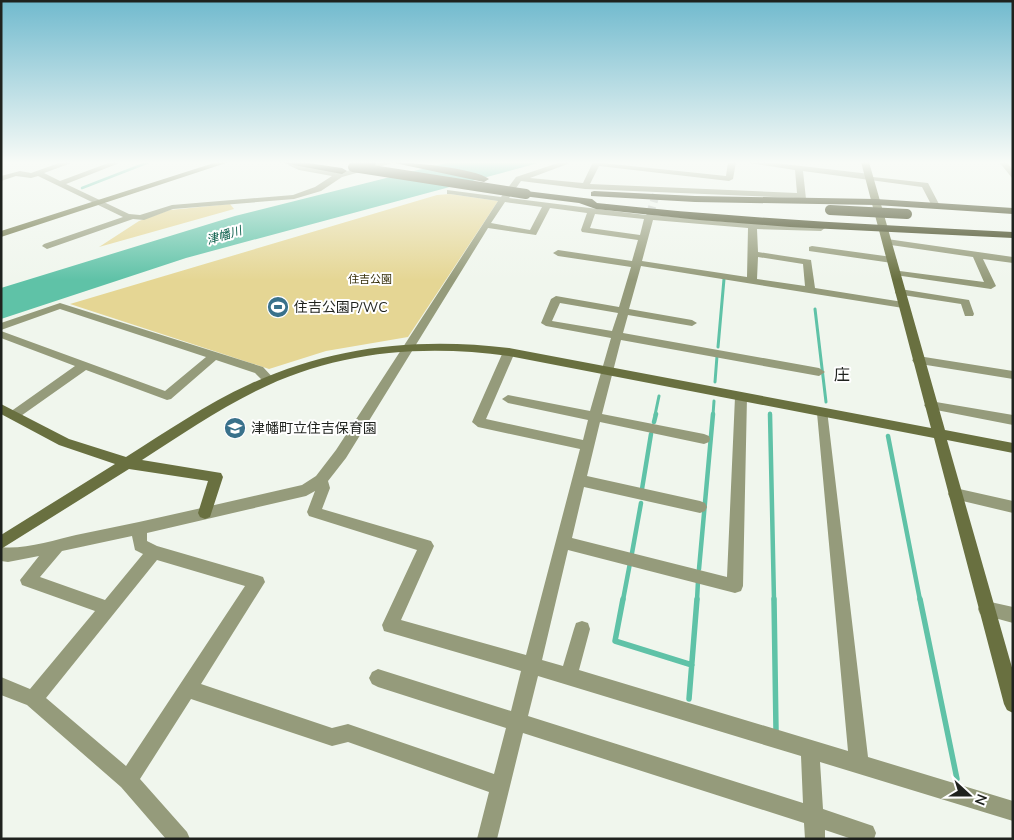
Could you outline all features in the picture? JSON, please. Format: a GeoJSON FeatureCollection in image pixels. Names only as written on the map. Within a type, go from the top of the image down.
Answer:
{"type":"FeatureCollection","features":[{"type":"Feature","properties":{"kind":"highway"},"geometry":{"type":"LineString","coordinates":[[579,201],[596,206],[699,217],[823,226],[1013,235]]}},
{"type":"Feature","properties":{"kind":"highway"},"geometry":{"type":"LineString","coordinates":[[662,201],[830,210],[1013,228]]}},
{"type":"Feature","properties":{"kind":"highway"},"geometry":{"type":"LineString","coordinates":[[864,201],[1013,211]]}},
{"type":"Feature","properties":{"kind":"highway"},"geometry":{"type":"LineString","coordinates":[[583,202],[845,218],[909,217],[1013,221]]}},
{"type":"Feature","properties":{"kind":"highway"},"geometry":{"type":"LineString","coordinates":[[989,209],[1013,206]]}},
{"type":"Feature","properties":{"kind":"highway"},"geometry":{"type":"LineString","coordinates":[[923,230],[1013,240]]}},
{"type":"Feature","properties":{"kind":"street"},"geometry":{"type":"LineString","coordinates":[[93,201],[132,217],[141,218],[172,207],[236,201]]}},
{"type":"Feature","properties":{"kind":"street"},"geometry":{"type":"LineString","coordinates":[[1,234],[106,201]]}},
{"type":"Feature","properties":{"kind":"street"},"geometry":{"type":"LineString","coordinates":[[1,554],[8,555],[139,529],[306,490],[321,480],[341,454],[502,201]]}},
{"type":"Feature","properties":{"kind":"street"},"geometry":{"type":"LineString","coordinates":[[518,201],[592,212],[752,227],[823,228],[823,226]]}},
{"type":"Feature","properties":{"kind":"street"},"geometry":{"type":"LineString","coordinates":[[933,201],[936,206]]}},
{"type":"Feature","properties":{"kind":"street"},"geometry":{"type":"LineString","coordinates":[[876,202],[1013,704]]}},
{"type":"Feature","properties":{"kind":"street"},"geometry":{"type":"LineString","coordinates":[[486,225],[533,232],[547,206]]}},
{"type":"Feature","properties":{"kind":"street"},"geometry":{"type":"LineString","coordinates":[[592,212],[585,230],[644,238]]}},
{"type":"Feature","properties":{"kind":"street"},"geometry":{"type":"LineString","coordinates":[[487,839],[595,415],[650,216]]}},
{"type":"Feature","properties":{"kind":"street"},"geometry":{"type":"LineString","coordinates":[[47,246],[132,217]]}},
{"type":"Feature","properties":{"kind":"street"},"geometry":{"type":"LineString","coordinates":[[752,227],[754,230],[752,281]]}},
{"type":"Feature","properties":{"kind":"street"},"geometry":{"type":"LineString","coordinates":[[887,242],[1013,260]]}},
{"type":"Feature","properties":{"kind":"street"},"geometry":{"type":"LineString","coordinates":[[812,249],[990,286],[977,255]]}},
{"type":"Feature","properties":{"kind":"street"},"geometry":{"type":"LineString","coordinates":[[558,253],[810,290],[902,299],[965,302],[969,314]]}},
{"type":"Feature","properties":{"kind":"street"},"geometry":{"type":"LineString","coordinates":[[753,254],[808,262],[810,290]]}},
{"type":"Feature","properties":{"kind":"street"},"geometry":{"type":"LineString","coordinates":[[692,324],[556,299],[546,323],[818,372]]}},
{"type":"Feature","properties":{"kind":"street"},"geometry":{"type":"LineString","coordinates":[[1,327],[60,306],[259,370],[269,380]]}},
{"type":"Feature","properties":{"kind":"street"},"geometry":{"type":"LineString","coordinates":[[1,334],[167,396],[214,356]]}},
{"type":"Feature","properties":{"kind":"street"},"geometry":{"type":"LineString","coordinates":[[1,543],[212,410],[269,380],[336,358],[380,349],[409,346],[451,345],[510,352],[1013,448]]}},
{"type":"Feature","properties":{"kind":"street"},"geometry":{"type":"LineString","coordinates":[[510,352],[478,422],[587,446]]}},
{"type":"Feature","properties":{"kind":"street"},"geometry":{"type":"LineString","coordinates":[[918,360],[1013,374]]}},
{"type":"Feature","properties":{"kind":"street"},"geometry":{"type":"LineString","coordinates":[[14,415],[83,366]]}},
{"type":"Feature","properties":{"kind":"street"},"geometry":{"type":"LineString","coordinates":[[562,542],[736,586],[741,397]]}},
{"type":"Feature","properties":{"kind":"street"},"geometry":{"type":"LineString","coordinates":[[508,399],[704,438]]}},
{"type":"Feature","properties":{"kind":"street"},"geometry":{"type":"LineString","coordinates":[[930,405],[1013,420]]}},
{"type":"Feature","properties":{"kind":"street"},"geometry":{"type":"LineString","coordinates":[[1,408],[64,442],[127,463],[216,477],[205,513]]}},
{"type":"Feature","properties":{"kind":"street"},"geometry":{"type":"LineString","coordinates":[[823,413],[859,763]]}},
{"type":"Feature","properties":{"kind":"street"},"geometry":{"type":"LineString","coordinates":[[321,480],[323,488],[314,512],[426,546],[390,625],[532,665],[1013,810]]}},
{"type":"Feature","properties":{"kind":"street"},"geometry":{"type":"LineString","coordinates":[[578,480],[700,507]]}},
{"type":"Feature","properties":{"kind":"street"},"geometry":{"type":"LineString","coordinates":[[955,494],[1013,507]]}},
{"type":"Feature","properties":{"kind":"street"},"geometry":{"type":"LineString","coordinates":[[128,780],[257,582],[154,552],[140,545],[139,529]]}},
{"type":"Feature","properties":{"kind":"street"},"geometry":{"type":"LineString","coordinates":[[57,546],[28,580],[108,608]]}},
{"type":"Feature","properties":{"kind":"street"},"geometry":{"type":"LineString","coordinates":[[33,699],[154,552]]}},
{"type":"Feature","properties":{"kind":"street"},"geometry":{"type":"LineString","coordinates":[[986,609],[1013,615]]}},
{"type":"Feature","properties":{"kind":"street"},"geometry":{"type":"LineString","coordinates":[[569,676],[582,630]]}},
{"type":"Feature","properties":{"kind":"street"},"geometry":{"type":"LineString","coordinates":[[378,678],[866,832]]}},
{"type":"Feature","properties":{"kind":"street"},"geometry":{"type":"LineString","coordinates":[[1,686],[33,699],[128,780],[180,839]]}},
{"type":"Feature","properties":{"kind":"street"},"geometry":{"type":"LineString","coordinates":[[188,689],[332,737],[348,733],[501,786]]}},
{"type":"Feature","properties":{"kind":"street"},"geometry":{"type":"LineString","coordinates":[[810,748],[815,839]]}},
{"type":"Feature","properties":{"kind":"green space","name":"住吉公園"},"geometry":{"type":"Polygon","coordinates":[[[416,201],[498,201],[408,337],[326,351],[269,369],[70,304],[416,201]]]}},
{"type":"Feature","properties":{"kind":"green space"},"geometry":{"type":"Polygon","coordinates":[[[230,204],[234,209],[99,247],[139,221],[170,210],[230,204]]]}},
{"type":"Feature","properties":{"kind":"water","name":"津幡川"},"geometry":{"type":"Polygon","coordinates":[[[294,201],[397,201],[186,258],[1,319],[1,288],[235,216],[294,201]]]}},
{"type":"Feature","properties":{"kind":"waterway"},"geometry":{"type":"LineString","coordinates":[[718,347],[724,279]]}},
{"type":"Feature","properties":{"kind":"waterway"},"geometry":{"type":"LineString","coordinates":[[815,309],[826,402]]}},
{"type":"Feature","properties":{"kind":"waterway"},"geometry":{"type":"LineString","coordinates":[[715,382],[717,356]]}},
{"type":"Feature","properties":{"kind":"waterway"},"geometry":{"type":"LineString","coordinates":[[655,415],[659,396]]}},
{"type":"Feature","properties":{"kind":"waterway"},"geometry":{"type":"LineString","coordinates":[[713,415],[714,401]]}},
{"type":"Feature","properties":{"kind":"waterway"},"geometry":{"type":"LineString","coordinates":[[654,422],[656,414]]}},
{"type":"Feature","properties":{"kind":"waterway"},"geometry":{"type":"LineString","coordinates":[[699,569],[713,414]]}},
{"type":"Feature","properties":{"kind":"waterway"},"geometry":{"type":"LineString","coordinates":[[770,414],[774,600]]}},
{"type":"Feature","properties":{"kind":"waterway"},"geometry":{"type":"LineString","coordinates":[[642,489],[651,434]]}},
{"type":"Feature","properties":{"kind":"waterway"},"geometry":{"type":"LineString","coordinates":[[888,436],[920,600]]}},
{"type":"Feature","properties":{"kind":"waterway"},"geometry":{"type":"LineString","coordinates":[[632,553],[641,503]]}},
{"type":"Feature","properties":{"kind":"waterway"},"geometry":{"type":"LineString","coordinates":[[623,600],[630,563]]}},
{"type":"Feature","properties":{"kind":"waterway"},"geometry":{"type":"LineString","coordinates":[[697,600],[698,581]]}},
{"type":"Feature","properties":{"kind":"waterway"},"geometry":{"type":"LineString","coordinates":[[623,599],[615,641],[692,665]]}},
{"type":"Feature","properties":{"kind":"waterway"},"geometry":{"type":"LineString","coordinates":[[692,665],[697,599]]}},
{"type":"Feature","properties":{"kind":"waterway"},"geometry":{"type":"LineString","coordinates":[[774,599],[776,730]]}},
{"type":"Feature","properties":{"kind":"waterway"},"geometry":{"type":"LineString","coordinates":[[920,599],[957,779]]}},
{"type":"Feature","properties":{"kind":"waterway"},"geometry":{"type":"LineString","coordinates":[[689,699],[692,665]]}},
{"type":"Feature","properties":{"kind":"tunnel"},"geometry":{"type":"LineString","coordinates":[[650,214],[654,201]]}},
{"type":"Feature","properties":{"kind":"place","name":"住吉公園P/WC"},"geometry":{"type":"Point","coordinates":[278,307]}},
{"type":"Feature","properties":{"kind":"place","name":"津幡町立住吉保育園"},"geometry":{"type":"Point","coordinates":[235,428]}},
{"type":"Feature","properties":{"kind":"district","name":"庄"},"geometry":{"type":"Point","coordinates":[842,374]}}]}
